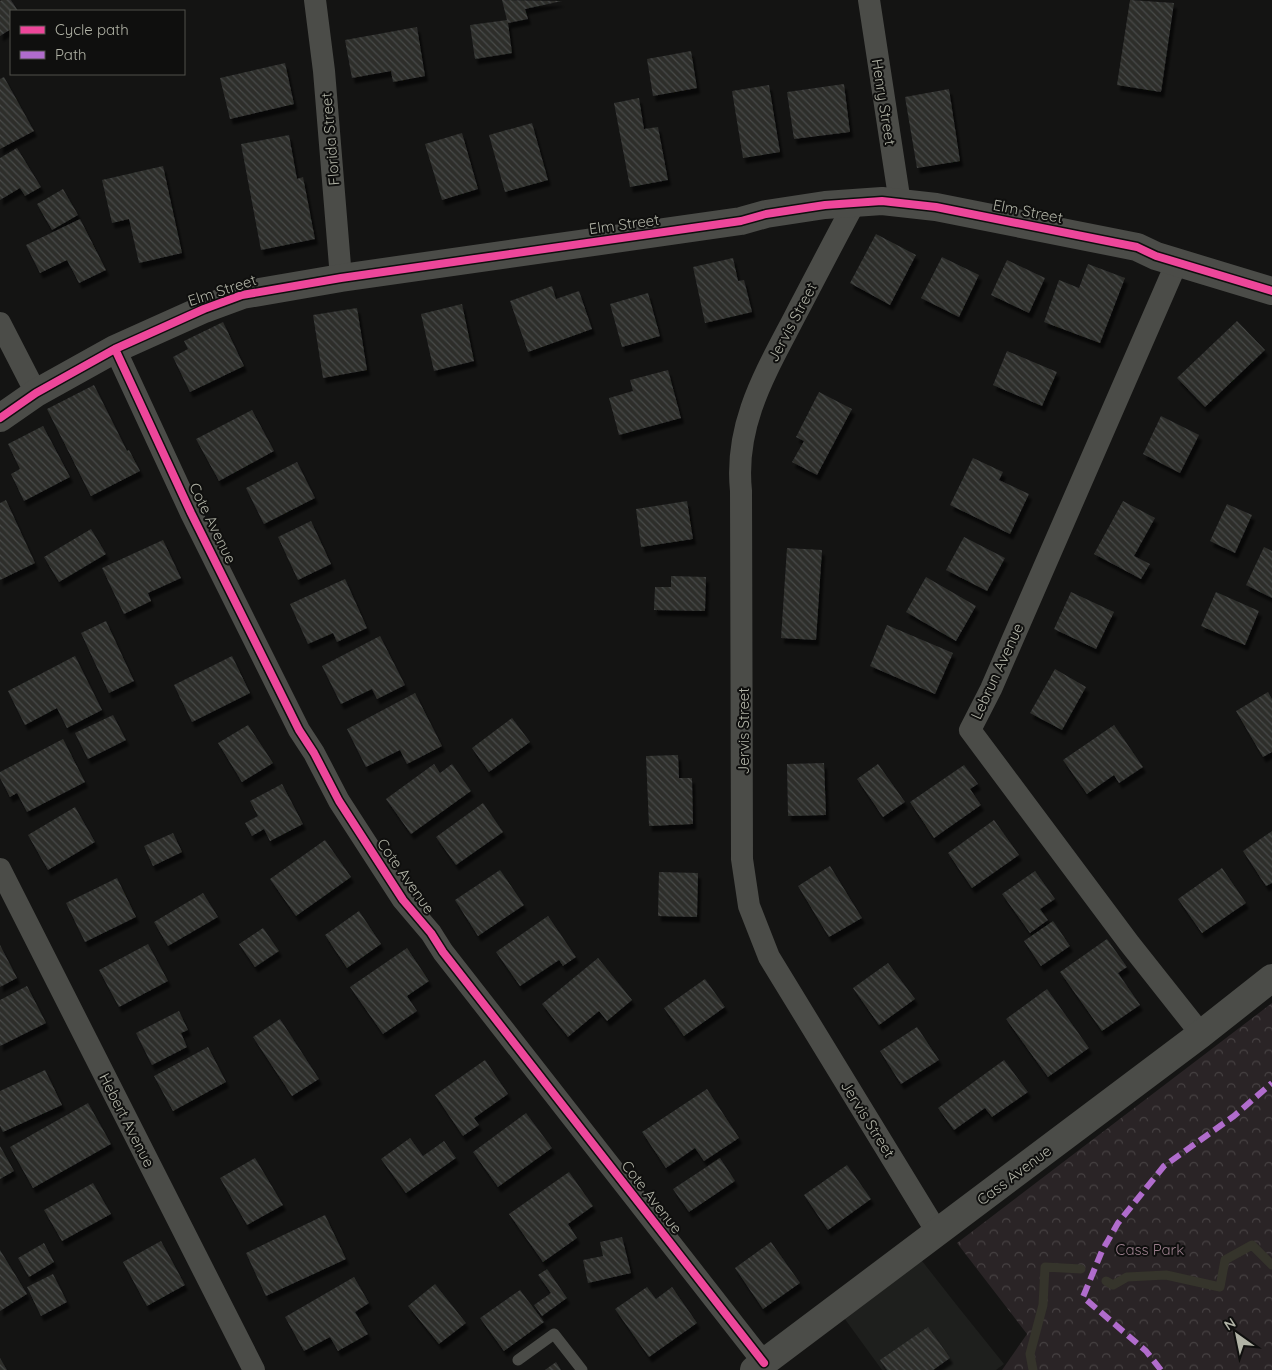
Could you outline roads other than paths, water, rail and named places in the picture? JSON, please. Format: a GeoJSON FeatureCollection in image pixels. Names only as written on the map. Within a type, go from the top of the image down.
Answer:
{"type":"FeatureCollection","features":[{"type":"Feature","properties":{"kind":"street","name":"Florida Street"},"geometry":{"type":"LineString","coordinates":[[315,0],[324,71],[341,278]]}},
{"type":"Feature","properties":{"kind":"street","name":"Henry Street"},"geometry":{"type":"LineString","coordinates":[[869,0],[900,203]]}},
{"type":"Feature","properties":{"kind":"street","name":"Elm Street"},"geometry":{"type":"LineString","coordinates":[[0,418],[36,393],[115,349],[204,309],[242,295],[341,278],[741,221],[766,214],[805,208],[882,201],[936,207],[1137,247],[1177,262],[1272,291]]}},
{"type":"Feature","properties":{"kind":"street","name":"Jervis Street"},"geometry":{"type":"LineString","coordinates":[[854,204],[760,384],[743,436],[739,466],[741,491],[742,859],[749,906],[769,957],[938,1232]]}},
{"type":"Feature","properties":{"kind":"street","name":"Lebrun Avenue"},"geometry":{"type":"LineString","coordinates":[[1177,262],[991,689],[970,730],[1129,943],[1201,1034]]}},
{"type":"Feature","properties":{"kind":"street"},"geometry":{"type":"LineString","coordinates":[[0,323],[36,393]]}},
{"type":"Feature","properties":{"kind":"street","name":"Cote Avenue"},"geometry":{"type":"LineString","coordinates":[[115,349],[196,521],[299,730],[314,753],[339,802],[403,900],[431,933],[449,960],[759,1366]]}},
{"type":"Feature","properties":{"kind":"street","name":"Hebert Avenue"},"geometry":{"type":"LineString","coordinates":[[0,869],[254,1370]]}},
{"type":"Feature","properties":{"kind":"street","name":"Cass Avenue"},"geometry":{"type":"LineString","coordinates":[[759,1366],[1201,1034],[1272,978]]}},
{"type":"Feature","properties":{"kind":"lane"},"geometry":{"type":"LineString","coordinates":[[518,1360],[554,1334],[582,1370]]}},
{"type":"Feature","properties":{"kind":"waterway"},"geometry":{"type":"LineString","coordinates":[[1106,1281],[1113,1285],[1127,1277],[1166,1275],[1220,1287],[1225,1260],[1252,1245],[1272,1265]]}},
{"type":"Feature","properties":{"kind":"waterway"},"geometry":{"type":"LineString","coordinates":[[1033,1370],[1030,1354],[1043,1305],[1045,1267],[1081,1269]]}},
{"type":"Feature","properties":{"kind":"park label","name":"Cass Park"},"geometry":{"type":"Point","coordinates":[1150,1249]}}]}
